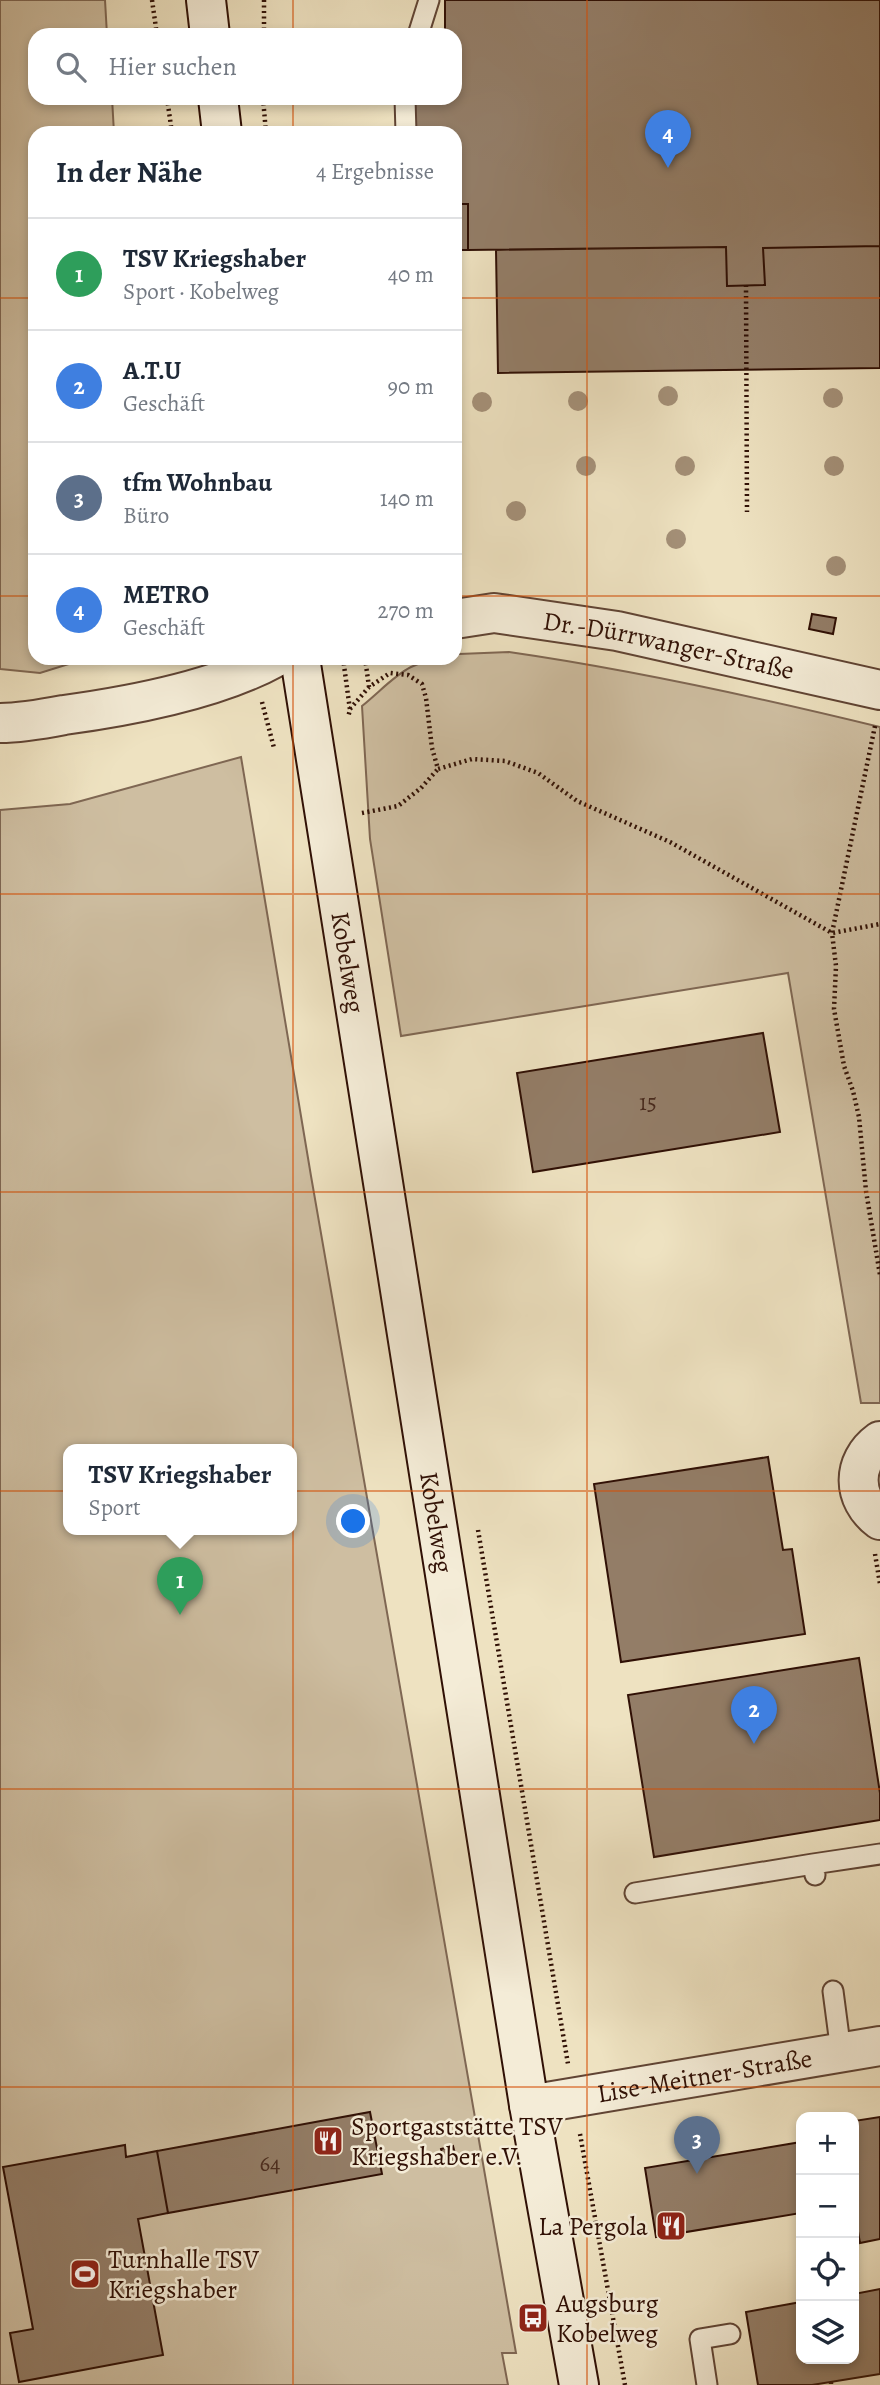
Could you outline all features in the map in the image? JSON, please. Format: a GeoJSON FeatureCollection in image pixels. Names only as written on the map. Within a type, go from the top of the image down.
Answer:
{"type":"FeatureCollection","features":[{"type":"Feature","properties":{"kind":"main road"},"geometry":{"type":"LineString","coordinates":[[206,0],[209,28]]}},
{"type":"Feature","properties":{"kind":"main road"},"geometry":{"type":"LineString","coordinates":[[219,105],[221,126]]}},
{"type":"Feature","properties":{"kind":"main road","name":"Dr.-Dürrwanger-Straße"},"geometry":{"type":"LineString","coordinates":[[462,618],[494,613],[617,631],[879,703]]}},
{"type":"Feature","properties":{"kind":"main road"},"geometry":{"type":"LineString","coordinates":[[0,723],[98,710],[212,684],[261,665]]}},
{"type":"Feature","properties":{"kind":"main road","name":"Kobelweg"},"geometry":{"type":"LineString","coordinates":[[301,665],[529,2105],[579,2385]]}},
{"type":"Feature","properties":{"kind":"main road"},"geometry":{"type":"LineString","coordinates":[[877,1532],[860,1497],[858,1479],[861,1462],[871,1447],[880,1441]]}},
{"type":"Feature","properties":{"kind":"main road","name":"Lise-Meitner-Straße"},"geometry":{"type":"LineString","coordinates":[[529,2105],[880,2046]]}},
{"type":"Feature","properties":{"kind":"lane"},"geometry":{"type":"LineString","coordinates":[[420,28],[429,0]]}},
{"type":"Feature","properties":{"kind":"lane"},"geometry":{"type":"LineString","coordinates":[[405,105],[406,126]]}},
{"type":"Feature","properties":{"kind":"lane"},"geometry":{"type":"LineString","coordinates":[[635,1893],[814,1870],[880,1854]]}},
{"type":"Feature","properties":{"kind":"lane"},"geometry":{"type":"LineString","coordinates":[[833,1991],[841,2052]]}},
{"type":"Feature","properties":{"kind":"lane"},"geometry":{"type":"LineString","coordinates":[[708,2385],[700,2339],[730,2334]]}},
{"type":"Feature","properties":{"kind":"path"},"geometry":{"type":"LineString","coordinates":[[152,0],[156,28]]}},
{"type":"Feature","properties":{"kind":"path"},"geometry":{"type":"LineString","coordinates":[[264,0],[264,28]]}},
{"type":"Feature","properties":{"kind":"path"},"geometry":{"type":"LineString","coordinates":[[168,105],[171,126]]}},
{"type":"Feature","properties":{"kind":"path"},"geometry":{"type":"LineString","coordinates":[[263,105],[265,126]]}},
{"type":"Feature","properties":{"kind":"path"},"geometry":{"type":"LineString","coordinates":[[746,285],[747,512]]}},
{"type":"Feature","properties":{"kind":"path"},"geometry":{"type":"LineString","coordinates":[[344,665],[349,710],[369,687],[390,673],[408,675],[422,684],[438,769]]}},
{"type":"Feature","properties":{"kind":"path"},"geometry":{"type":"LineString","coordinates":[[366,665],[369,687]]}},
{"type":"Feature","properties":{"kind":"path"},"geometry":{"type":"LineString","coordinates":[[879,703],[832,933],[836,966],[834,1009],[844,1066],[859,1117],[866,1191],[880,1275]]}},
{"type":"Feature","properties":{"kind":"path"},"geometry":{"type":"LineString","coordinates":[[358,814],[398,806],[421,788],[438,769],[472,759],[505,761],[538,773],[577,802],[670,842],[832,933],[880,923]]}},
{"type":"Feature","properties":{"kind":"path","name":"Kobelweg"},"geometry":{"type":"LineString","coordinates":[[476,1517],[625,2385]]}},
{"type":"Feature","properties":{"kind":"path"},"geometry":{"type":"LineString","coordinates":[[877,1532],[880,1584]]}},
{"type":"Feature","properties":{"kind":"shaded area"},"geometry":{"type":"Polygon","coordinates":[[[0,0],[105,0],[107,28],[28,28],[28,105],[112,105],[114,126],[28,126],[28,665],[66,665],[40,673],[0,669],[0,0]]]}},
{"type":"Feature","properties":{"kind":"shaded area"},"geometry":{"type":"Polygon","coordinates":[[[509,652],[602,667],[880,727],[880,1403],[861,1403],[788,973],[401,1036],[370,839],[362,706],[413,666],[462,665],[462,654],[509,652]]]}},
{"type":"Feature","properties":{"kind":"shaded area"},"geometry":{"type":"Polygon","coordinates":[[[241,757],[311,1176],[516,2353],[502,2353],[508,2385],[0,2385],[0,810],[70,804],[241,757]]]}},
{"type":"Feature","properties":{"kind":"building"},"geometry":{"type":"Polygon","coordinates":[[[445,0],[880,0],[880,246],[763,248],[765,285],[727,286],[726,247],[468,250],[468,204],[462,204],[462,126],[415,126],[415,105],[462,105],[462,28],[445,28],[445,0]]]}},
{"type":"Feature","properties":{"kind":"building"},"geometry":{"type":"Polygon","coordinates":[[[462,204],[468,204],[468,250],[462,250],[462,204]]]}},
{"type":"Feature","properties":{"kind":"building"},"geometry":{"type":"Polygon","coordinates":[[[880,246],[880,368],[498,373],[496,250],[726,247],[727,286],[765,285],[763,248],[880,246]]]}},
{"type":"Feature","properties":{"kind":"building"},"geometry":{"type":"Polygon","coordinates":[[[812,614],[836,618],[833,634],[809,629],[812,614]]]}},
{"type":"Feature","properties":{"kind":"building"},"geometry":{"type":"Polygon","coordinates":[[[763,1033],[780,1132],[533,1172],[517,1073],[763,1033]]]}},
{"type":"Feature","properties":{"kind":"building"},"geometry":{"type":"Polygon","coordinates":[[[768,1457],[783,1550],[792,1549],[805,1634],[621,1662],[594,1484],[768,1457]]]}},
{"type":"Feature","properties":{"kind":"building"},"geometry":{"type":"Polygon","coordinates":[[[859,1658],[880,1793],[880,1820],[654,1857],[628,1695],[859,1658]]]}},
{"type":"Feature","properties":{"kind":"building"},"geometry":{"type":"Polygon","coordinates":[[[370,2112],[382,2174],[168,2213],[157,2151],[370,2112]]]}},
{"type":"Feature","properties":{"kind":"building"},"geometry":{"type":"Polygon","coordinates":[[[880,2117],[880,2239],[860,2243],[859,2237],[859,2120],[880,2117]]]}},
{"type":"Feature","properties":{"kind":"building"},"geometry":{"type":"Polygon","coordinates":[[[796,2143],[796,2214],[656,2237],[645,2168],[796,2143]]]}},
{"type":"Feature","properties":{"kind":"building","name":"Turnhalle TSV Kriegshaber"},"geometry":{"type":"Polygon","coordinates":[[[125,2145],[126,2157],[157,2151],[168,2213],[138,2219],[163,2355],[19,2382],[10,2333],[33,2329],[3,2167],[125,2145]]]}},
{"type":"Feature","properties":{"kind":"building"},"geometry":{"type":"Polygon","coordinates":[[[453,2146],[457,2162],[444,2165],[441,2149],[453,2146]]]}},
{"type":"Feature","properties":{"kind":"building"},"geometry":{"type":"Polygon","coordinates":[[[880,2289],[880,2374],[812,2385],[758,2385],[746,2312],[796,2303],[796,2364],[859,2364],[859,2293],[880,2289]]]}},
{"type":"Feature","properties":{"kind":"place","name":"METRO"},"geometry":{"type":"Point","coordinates":[668,168]}},
{"type":"Feature","properties":{"kind":"place","name":"TSV Kriegshaber"},"geometry":{"type":"Point","coordinates":[180,1615]}},
{"type":"Feature","properties":{"kind":"place","name":"A.T.U"},"geometry":{"type":"Point","coordinates":[754,1744]}},
{"type":"Feature","properties":{"kind":"place","name":"Sportgaststätte TSV Kriegshaber e.V."},"geometry":{"type":"Point","coordinates":[328,2141]}},
{"type":"Feature","properties":{"kind":"place","name":"tfm Wohnbau"},"geometry":{"type":"Point","coordinates":[697,2174]}},
{"type":"Feature","properties":{"kind":"place","name":"La Pergola"},"geometry":{"type":"Point","coordinates":[671,2226]}},
{"type":"Feature","properties":{"kind":"place","name":"Turnhalle TSV Kriegshaber"},"geometry":{"type":"Point","coordinates":[85,2274]}},
{"type":"Feature","properties":{"kind":"place","name":"Augsburg Kobelweg"},"geometry":{"type":"Point","coordinates":[533,2318]}}]}
